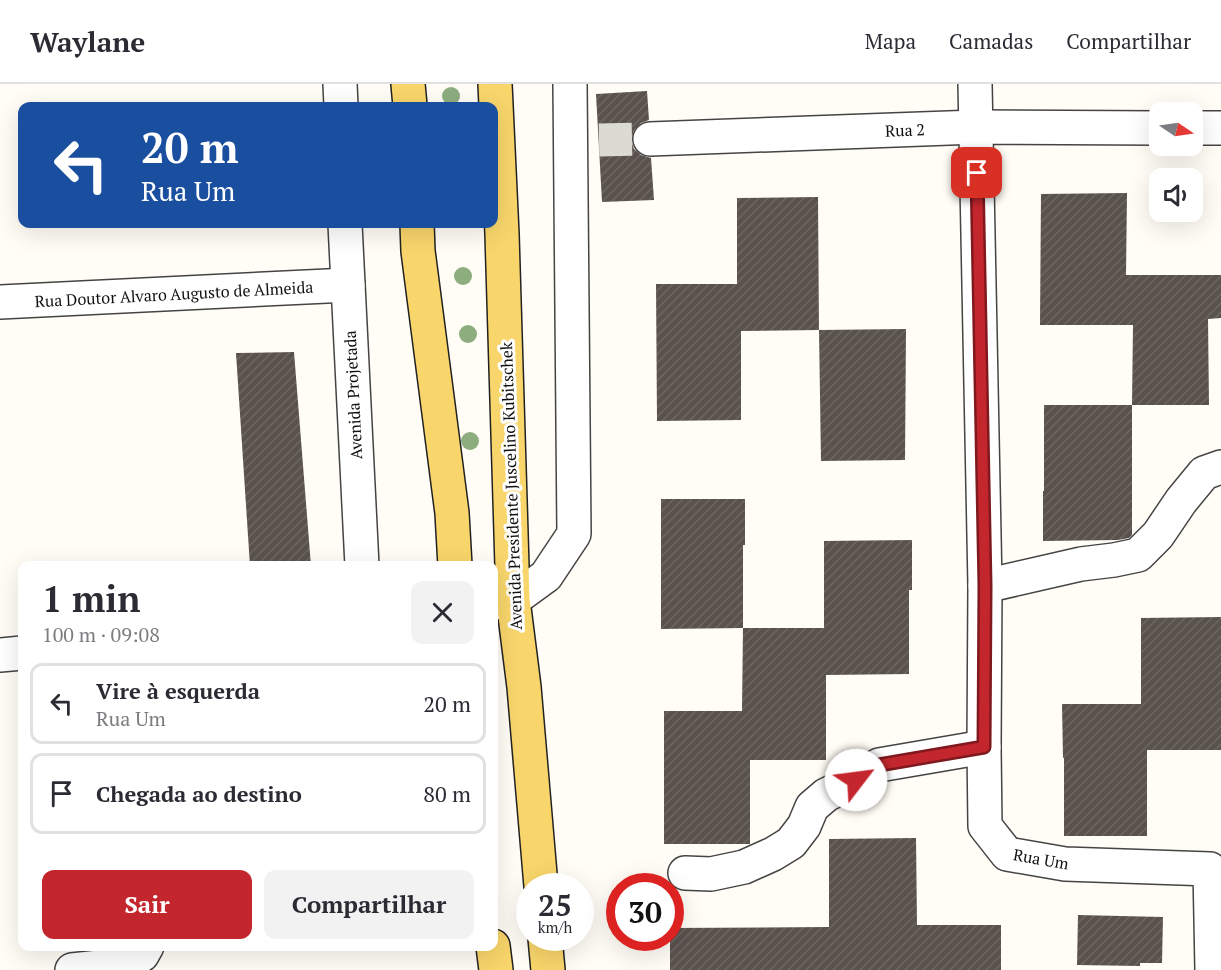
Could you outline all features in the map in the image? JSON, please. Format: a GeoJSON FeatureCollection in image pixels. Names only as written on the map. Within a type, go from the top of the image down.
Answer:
{"type":"FeatureCollection","features":[{"type":"Feature","properties":{"kind":"main road"},"geometry":{"type":"LineString","coordinates":[[408,84],[410,102]]}},
{"type":"Feature","properties":{"kind":"main road","name":"Avenida Presidente Juscelino Kubitschek"},"geometry":{"type":"LineString","coordinates":[[495,84],[496,102]]}},
{"type":"Feature","properties":{"kind":"main road","name":"Avenida Presidente Juscelino Kubitschek"},"geometry":{"type":"LineString","coordinates":[[498,148],[502,234],[503,602],[524,687],[540,873]]}},
{"type":"Feature","properties":{"kind":"main road"},"geometry":{"type":"LineString","coordinates":[[417,228],[452,513],[455,561]]}},
{"type":"Feature","properties":{"kind":"main road"},"geometry":{"type":"LineString","coordinates":[[494,951],[495,970]]}},
{"type":"Feature","properties":{"kind":"main road"},"geometry":{"type":"LineString","coordinates":[[547,951],[548,970]]}},
{"type":"Feature","properties":{"kind":"street"},"geometry":{"type":"LineString","coordinates":[[340,84],[341,102]]}},
{"type":"Feature","properties":{"kind":"street"},"geometry":{"type":"LineString","coordinates":[[503,602],[546,576],[574,534],[585,143],[570,84]]}},
{"type":"Feature","properties":{"kind":"street","name":"Rua Um"},"geometry":{"type":"LineString","coordinates":[[975,84],[985,586],[985,826],[1007,854],[1065,864],[1210,869],[1212,970]]}},
{"type":"Feature","properties":{"kind":"street","name":"Rua 2"},"geometry":{"type":"LineString","coordinates":[[650,139],[976,127],[1149,128]]}},
{"type":"Feature","properties":{"kind":"street"},"geometry":{"type":"LineString","coordinates":[[1203,128],[1221,128]]}},
{"type":"Feature","properties":{"kind":"street","name":"Avenida Projetada"},"geometry":{"type":"LineString","coordinates":[[345,228],[362,561]]}},
{"type":"Feature","properties":{"kind":"street","name":"Rua Doutor Alvaro Augusto de Almeida"},"geometry":{"type":"LineString","coordinates":[[0,302],[348,285]]}},
{"type":"Feature","properties":{"kind":"street"},"geometry":{"type":"LineString","coordinates":[[985,586],[1081,564],[1138,555],[1158,535],[1204,473],[1221,467]]}},
{"type":"Feature","properties":{"kind":"street"},"geometry":{"type":"LineString","coordinates":[[0,655],[18,653]]}},
{"type":"Feature","properties":{"kind":"street"},"geometry":{"type":"LineString","coordinates":[[685,873],[711,874],[744,867],[773,854],[791,843],[804,826],[812,807],[826,795],[879,765],[984,747]]}},
{"type":"Feature","properties":{"kind":"street"},"geometry":{"type":"LineString","coordinates":[[86,969],[142,955],[144,951]]}},
{"type":"Feature","properties":{"kind":"street"},"geometry":{"type":"LineString","coordinates":[[486,951],[495,970]]}},
{"type":"Feature","properties":{"kind":"building"},"geometry":{"type":"Polygon","coordinates":[[[647,91],[649,120],[641,123],[634,130],[631,140],[634,149],[641,155],[651,158],[654,200],[602,202],[596,94],[647,91]]]}},
{"type":"Feature","properties":{"kind":"building"},"geometry":{"type":"Polygon","coordinates":[[[1127,193],[1126,275],[1221,275],[1221,318],[1208,319],[1209,405],[1132,405],[1133,325],[1040,325],[1041,194],[1127,193]]]}},
{"type":"Feature","properties":{"kind":"building"},"geometry":{"type":"Polygon","coordinates":[[[818,197],[819,330],[741,331],[741,420],[657,421],[656,284],[737,284],[737,198],[818,197]]]}},
{"type":"Feature","properties":{"kind":"building"},"geometry":{"type":"Polygon","coordinates":[[[906,329],[905,460],[821,461],[819,330],[906,329]]]}},
{"type":"Feature","properties":{"kind":"building"},"geometry":{"type":"Polygon","coordinates":[[[294,352],[311,561],[250,561],[236,353],[294,352]]]}},
{"type":"Feature","properties":{"kind":"building"},"geometry":{"type":"Polygon","coordinates":[[[1044,405],[1132,405],[1132,535],[1129,538],[1043,541],[1044,405]]]}},
{"type":"Feature","properties":{"kind":"building"},"geometry":{"type":"Polygon","coordinates":[[[661,499],[745,499],[743,628],[661,629],[661,499]]]}},
{"type":"Feature","properties":{"kind":"building"},"geometry":{"type":"Polygon","coordinates":[[[912,540],[912,590],[909,590],[909,674],[826,675],[826,760],[750,760],[750,844],[664,844],[664,711],[742,711],[743,628],[824,628],[824,541],[912,540]]]}},
{"type":"Feature","properties":{"kind":"building"},"geometry":{"type":"Polygon","coordinates":[[[1221,617],[1221,750],[1147,750],[1147,836],[1064,836],[1062,704],[1141,704],[1141,618],[1221,617]]]}},
{"type":"Feature","properties":{"kind":"building"},"geometry":{"type":"Polygon","coordinates":[[[916,838],[917,925],[1001,925],[1001,970],[670,970],[670,951],[684,951],[684,928],[829,927],[829,839],[916,838]]]}},
{"type":"Feature","properties":{"kind":"building"},"geometry":{"type":"Polygon","coordinates":[[[1078,915],[1163,917],[1162,963],[1140,963],[1140,966],[1077,965],[1078,915]]]}},
{"type":"Feature","properties":{"kind":"tunnel"},"geometry":{"type":"LineString","coordinates":[[599,140],[650,139]]}},
{"type":"Feature","properties":{"kind":"route"},"geometry":{"type":"LineString","coordinates":[[856,780],[879,765],[984,747],[985,586],[977,173]]}}]}
